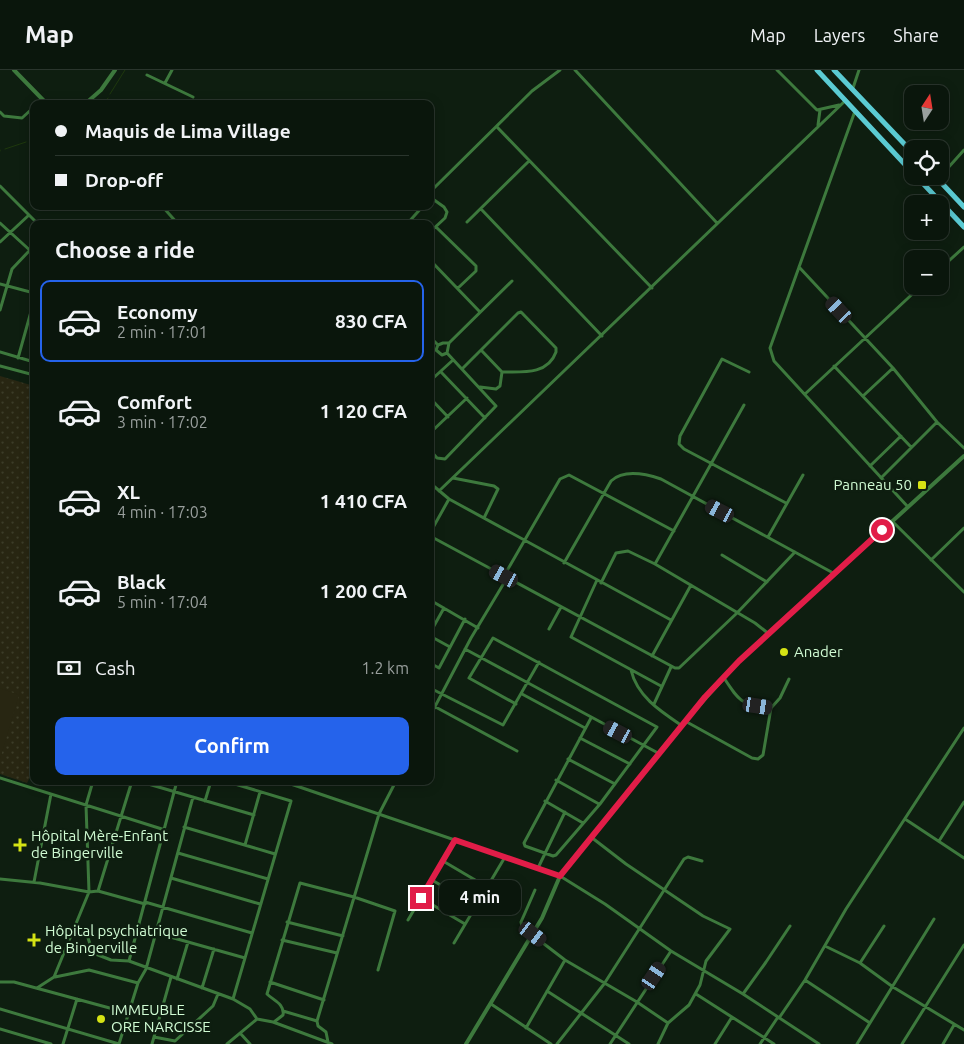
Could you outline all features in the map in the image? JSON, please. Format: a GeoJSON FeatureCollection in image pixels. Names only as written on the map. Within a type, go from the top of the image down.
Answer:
{"type":"FeatureCollection","features":[{"type":"Feature","properties":{"kind":"highway"},"geometry":{"type":"LineString","coordinates":[[817,70],[904,163]]}},
{"type":"Feature","properties":{"kind":"highway"},"geometry":{"type":"LineString","coordinates":[[834,70],[904,144]]}},
{"type":"Feature","properties":{"kind":"highway"},"geometry":{"type":"LineString","coordinates":[[924,185],[964,227]]}},
{"type":"Feature","properties":{"kind":"highway"},"geometry":{"type":"LineString","coordinates":[[943,185],[964,207]]}},
{"type":"Feature","properties":{"kind":"street"},"geometry":{"type":"LineString","coordinates":[[14,70],[43,100]]}},
{"type":"Feature","properties":{"kind":"street"},"geometry":{"type":"LineString","coordinates":[[90,100],[101,90],[115,70]]}},
{"type":"Feature","properties":{"kind":"street"},"geometry":{"type":"LineString","coordinates":[[165,83],[172,70]]}},
{"type":"Feature","properties":{"kind":"street"},"geometry":{"type":"LineString","coordinates":[[434,189],[532,92],[560,70]]}},
{"type":"Feature","properties":{"kind":"street"},"geometry":{"type":"LineString","coordinates":[[575,70],[717,224]]}},
{"type":"Feature","properties":{"kind":"street"},"geometry":{"type":"LineString","coordinates":[[777,70],[811,105],[820,110],[840,105]]}},
{"type":"Feature","properties":{"kind":"street"},"geometry":{"type":"LineString","coordinates":[[852,89],[859,70]]}},
{"type":"Feature","properties":{"kind":"street"},"geometry":{"type":"LineString","coordinates":[[147,74],[193,97]]}},
{"type":"Feature","properties":{"kind":"street"},"geometry":{"type":"LineString","coordinates":[[439,491],[846,100]]}},
{"type":"Feature","properties":{"kind":"street"},"geometry":{"type":"LineString","coordinates":[[818,126],[820,110]]}},
{"type":"Feature","properties":{"kind":"street"},"geometry":{"type":"LineString","coordinates":[[0,112],[4,116],[22,118],[30,111]]}},
{"type":"Feature","properties":{"kind":"street"},"geometry":{"type":"LineString","coordinates":[[855,111],[770,348],[774,361],[908,507]]}},
{"type":"Feature","properties":{"kind":"street"},"geometry":{"type":"LineString","coordinates":[[497,126],[652,288]]}},
{"type":"Feature","properties":{"kind":"street"},"geometry":{"type":"LineString","coordinates":[[949,165],[964,150]]}},
{"type":"Feature","properties":{"kind":"street"},"geometry":{"type":"LineString","coordinates":[[467,222],[529,161]]}},
{"type":"Feature","properties":{"kind":"street"},"geometry":{"type":"LineString","coordinates":[[0,186],[34,220]]}},
{"type":"Feature","properties":{"kind":"street"},"geometry":{"type":"LineString","coordinates":[[434,199],[447,212],[445,218],[436,227],[476,266],[476,271],[458,288]]}},
{"type":"Feature","properties":{"kind":"street"},"geometry":{"type":"LineString","coordinates":[[481,209],[602,336]]}},
{"type":"Feature","properties":{"kind":"street"},"geometry":{"type":"LineString","coordinates":[[166,210],[174,220]]}},
{"type":"Feature","properties":{"kind":"street"},"geometry":{"type":"LineString","coordinates":[[411,220],[419,210]]}},
{"type":"Feature","properties":{"kind":"street"},"geometry":{"type":"LineString","coordinates":[[0,242],[29,215]]}},
{"type":"Feature","properties":{"kind":"street"},"geometry":{"type":"LineString","coordinates":[[0,223],[30,250],[13,266],[0,310]]}},
{"type":"Feature","properties":{"kind":"street"},"geometry":{"type":"LineString","coordinates":[[949,261],[964,247]]}},
{"type":"Feature","properties":{"kind":"street"},"geometry":{"type":"LineString","coordinates":[[434,264],[480,312]]}},
{"type":"Feature","properties":{"kind":"street"},"geometry":{"type":"LineString","coordinates":[[799,267],[893,368],[938,422],[964,448]]}},
{"type":"Feature","properties":{"kind":"street"},"geometry":{"type":"LineString","coordinates":[[447,353],[449,343],[512,281]]}},
{"type":"Feature","properties":{"kind":"street"},"geometry":{"type":"LineString","coordinates":[[0,284],[30,292]]}},
{"type":"Feature","properties":{"kind":"street"},"geometry":{"type":"LineString","coordinates":[[805,394],[911,295]]}},
{"type":"Feature","properties":{"kind":"street"},"geometry":{"type":"LineString","coordinates":[[462,369],[481,350],[521,312],[556,348],[555,355],[538,370],[531,372],[502,372],[481,350]]}},
{"type":"Feature","properties":{"kind":"street"},"geometry":{"type":"LineString","coordinates":[[18,358],[30,315]]}},
{"type":"Feature","properties":{"kind":"street"},"geometry":{"type":"LineString","coordinates":[[434,341],[438,345]]}},
{"type":"Feature","properties":{"kind":"street"},"geometry":{"type":"LineString","coordinates":[[438,345],[449,343]]}},
{"type":"Feature","properties":{"kind":"street"},"geometry":{"type":"LineString","coordinates":[[438,345],[436,350],[439,354],[447,353]]}},
{"type":"Feature","properties":{"kind":"street"},"geometry":{"type":"LineString","coordinates":[[0,352],[30,361]]}},
{"type":"Feature","properties":{"kind":"street"},"geometry":{"type":"LineString","coordinates":[[434,455],[437,458],[446,459],[495,408],[496,404],[447,353]]}},
{"type":"Feature","properties":{"kind":"street"},"geometry":{"type":"LineString","coordinates":[[749,372],[722,359],[680,436],[679,444],[684,449],[786,504]]}},
{"type":"Feature","properties":{"kind":"street"},"geometry":{"type":"LineString","coordinates":[[434,378],[453,360]]}},
{"type":"Feature","properties":{"kind":"street"},"geometry":{"type":"LineString","coordinates":[[0,366],[30,374]]}},
{"type":"Feature","properties":{"kind":"street"},"geometry":{"type":"LineString","coordinates":[[834,366],[911,447]]}},
{"type":"Feature","properties":{"kind":"street"},"geometry":{"type":"LineString","coordinates":[[863,396],[893,368]]}},
{"type":"Feature","properties":{"kind":"street"},"geometry":{"type":"LineString","coordinates":[[441,372],[485,418]]}},
{"type":"Feature","properties":{"kind":"street"},"geometry":{"type":"LineString","coordinates":[[479,386],[496,389],[500,386],[502,372]]}},
{"type":"Feature","properties":{"kind":"street"},"geometry":{"type":"LineString","coordinates":[[434,430],[467,398]]}},
{"type":"Feature","properties":{"kind":"street"},"geometry":{"type":"LineString","coordinates":[[434,402],[448,417]]}},
{"type":"Feature","properties":{"kind":"street"},"geometry":{"type":"LineString","coordinates":[[654,564],[744,405]]}},
{"type":"Feature","properties":{"kind":"street"},"geometry":{"type":"LineString","coordinates":[[881,478],[938,422]]}},
{"type":"Feature","properties":{"kind":"street"},"geometry":{"type":"LineString","coordinates":[[870,466],[901,436]]}},
{"type":"Feature","properties":{"kind":"street"},"geometry":{"type":"LineString","coordinates":[[469,1043],[533,934],[548,906],[560,876],[685,720],[723,678],[964,456]]}},
{"type":"Feature","properties":{"kind":"street"},"geometry":{"type":"LineString","coordinates":[[564,562],[615,476],[631,474],[661,479],[835,574]]}},
{"type":"Feature","properties":{"kind":"street"},"geometry":{"type":"LineString","coordinates":[[768,537],[803,475]]}},
{"type":"Feature","properties":{"kind":"street"},"geometry":{"type":"LineString","coordinates":[[518,751],[435,707],[560,478],[569,476],[674,531]]}},
{"type":"Feature","properties":{"kind":"street"},"geometry":{"type":"LineString","coordinates":[[453,478],[494,486],[498,489],[484,518]]}},
{"type":"Feature","properties":{"kind":"street"},"geometry":{"type":"LineString","coordinates":[[434,487],[449,499],[671,620]]}},
{"type":"Feature","properties":{"kind":"street"},"geometry":{"type":"LineString","coordinates":[[434,527],[449,499]]}},
{"type":"Feature","properties":{"kind":"street"},"geometry":{"type":"LineString","coordinates":[[892,521],[964,592]]}},
{"type":"Feature","properties":{"kind":"street"},"geometry":{"type":"LineString","coordinates":[[931,560],[964,528]]}},
{"type":"Feature","properties":{"kind":"street"},"geometry":{"type":"LineString","coordinates":[[434,537],[671,667],[679,668],[737,613],[795,552]]}},
{"type":"Feature","properties":{"kind":"street"},"geometry":{"type":"LineString","coordinates":[[602,583],[616,553],[628,551],[654,564],[770,634]]}},
{"type":"Feature","properties":{"kind":"street"},"geometry":{"type":"LineString","coordinates":[[722,555],[767,582]]}},
{"type":"Feature","properties":{"kind":"street"},"geometry":{"type":"LineString","coordinates":[[597,580],[571,637],[661,686]]}},
{"type":"Feature","properties":{"kind":"street"},"geometry":{"type":"LineString","coordinates":[[652,656],[691,586]]}},
{"type":"Feature","properties":{"kind":"street"},"geometry":{"type":"LineString","coordinates":[[434,602],[478,628]]}},
{"type":"Feature","properties":{"kind":"street"},"geometry":{"type":"LineString","coordinates":[[549,629],[562,607]]}},
{"type":"Feature","properties":{"kind":"street"},"geometry":{"type":"LineString","coordinates":[[434,627],[444,608]]}},
{"type":"Feature","properties":{"kind":"street"},"geometry":{"type":"LineString","coordinates":[[434,665],[439,668],[465,619]]}},
{"type":"Feature","properties":{"kind":"street"},"geometry":{"type":"LineString","coordinates":[[434,637],[450,647]]}},
{"type":"Feature","properties":{"kind":"street"},"geometry":{"type":"LineString","coordinates":[[516,704],[469,678],[494,637],[656,725],[657,729],[645,746],[600,804],[556,855],[524,844],[556,780],[591,718]]}},
{"type":"Feature","properties":{"kind":"street"},"geometry":{"type":"LineString","coordinates":[[466,648],[658,754]]}},
{"type":"Feature","properties":{"kind":"street"},"geometry":{"type":"LineString","coordinates":[[434,690],[500,725],[505,724],[539,662]]}},
{"type":"Feature","properties":{"kind":"street"},"geometry":{"type":"LineString","coordinates":[[654,704],[671,667]]}},
{"type":"Feature","properties":{"kind":"street"},"geometry":{"type":"LineString","coordinates":[[631,670],[638,689],[681,725]]}},
{"type":"Feature","properties":{"kind":"street"},"geometry":{"type":"LineString","coordinates":[[723,678],[739,701],[744,704],[771,708]]}},
{"type":"Feature","properties":{"kind":"street"},"geometry":{"type":"LineString","coordinates":[[685,720],[752,758],[758,759],[763,755],[771,708],[780,698],[789,679]]}},
{"type":"Feature","properties":{"kind":"street"},"geometry":{"type":"LineString","coordinates":[[522,694],[585,728]]}},
{"type":"Feature","properties":{"kind":"street"},"geometry":{"type":"LineString","coordinates":[[760,1044],[805,980],[846,908],[964,728]]}},
{"type":"Feature","properties":{"kind":"street"},"geometry":{"type":"LineString","coordinates":[[580,738],[630,764]]}},
{"type":"Feature","properties":{"kind":"street"},"geometry":{"type":"LineString","coordinates":[[568,759],[615,784]]}},
{"type":"Feature","properties":{"kind":"street"},"geometry":{"type":"LineString","coordinates":[[0,778],[165,830]]}},
{"type":"Feature","properties":{"kind":"street"},"geometry":{"type":"LineString","coordinates":[[556,780],[600,804]]}},
{"type":"Feature","properties":{"kind":"street"},"geometry":{"type":"LineString","coordinates":[[54,977],[89,892],[86,805],[92,785]]}},
{"type":"Feature","properties":{"kind":"street"},"geometry":{"type":"LineString","coordinates":[[98,891],[131,785]]}},
{"type":"Feature","properties":{"kind":"street"},"geometry":{"type":"LineString","coordinates":[[151,785],[254,815]]}},
{"type":"Feature","properties":{"kind":"street"},"geometry":{"type":"LineString","coordinates":[[129,960],[176,785]]}},
{"type":"Feature","properties":{"kind":"street"},"geometry":{"type":"LineString","coordinates":[[205,800],[210,785]]}},
{"type":"Feature","properties":{"kind":"street"},"geometry":{"type":"LineString","coordinates":[[233,999],[291,801],[238,785]]}},
{"type":"Feature","properties":{"kind":"street"},"geometry":{"type":"LineString","coordinates":[[298,785],[560,876],[605,904],[671,951],[743,994],[819,1044]]}},
{"type":"Feature","properties":{"kind":"street"},"geometry":{"type":"LineString","coordinates":[[328,1042],[326,1032],[318,1026],[318,1021],[379,814],[394,785]]}},
{"type":"Feature","properties":{"kind":"street"},"geometry":{"type":"LineString","coordinates":[[245,845],[260,792]]}},
{"type":"Feature","properties":{"kind":"street"},"geometry":{"type":"LineString","coordinates":[[34,882],[51,794]]}},
{"type":"Feature","properties":{"kind":"street"},"geometry":{"type":"LineString","coordinates":[[0,1009],[119,1044],[138,983],[146,968],[193,797]]}},
{"type":"Feature","properties":{"kind":"street"},"geometry":{"type":"LineString","coordinates":[[545,801],[583,823]]}},
{"type":"Feature","properties":{"kind":"street"},"geometry":{"type":"LineString","coordinates":[[939,840],[964,802]]}},
{"type":"Feature","properties":{"kind":"street"},"geometry":{"type":"LineString","coordinates":[[538,868],[544,852],[565,812]]}},
{"type":"Feature","properties":{"kind":"street"},"geometry":{"type":"LineString","coordinates":[[905,819],[964,858]]}},
{"type":"Feature","properties":{"kind":"street"},"geometry":{"type":"LineString","coordinates":[[184,827],[275,854]]}},
{"type":"Feature","properties":{"kind":"street"},"geometry":{"type":"LineString","coordinates":[[591,837],[626,864],[665,888],[703,916],[730,929],[706,961],[696,994],[689,1005],[668,1023],[658,1044]]}},
{"type":"Feature","properties":{"kind":"street"},"geometry":{"type":"LineString","coordinates":[[408,920],[455,840]]}},
{"type":"Feature","properties":{"kind":"street"},"geometry":{"type":"LineString","coordinates":[[178,852],[268,879]]}},
{"type":"Feature","properties":{"kind":"street"},"geometry":{"type":"LineString","coordinates":[[454,943],[505,857]]}},
{"type":"Feature","properties":{"kind":"street"},"geometry":{"type":"LineString","coordinates":[[557,1044],[604,984],[638,928],[684,859],[688,857],[702,861]]}},
{"type":"Feature","properties":{"kind":"street"},"geometry":{"type":"LineString","coordinates":[[443,861],[487,887]]}},
{"type":"Feature","properties":{"kind":"street"},"geometry":{"type":"LineString","coordinates":[[171,878],[260,904]]}},
{"type":"Feature","properties":{"kind":"street"},"geometry":{"type":"LineString","coordinates":[[0,879],[34,882],[89,892],[98,891],[163,907],[252,933]]}},
{"type":"Feature","properties":{"kind":"street"},"geometry":{"type":"LineString","coordinates":[[432,880],[476,906]]}},
{"type":"Feature","properties":{"kind":"street"},"geometry":{"type":"LineString","coordinates":[[318,1021],[284,1011],[281,1005],[268,996],[270,982],[300,883],[354,897],[396,912],[378,970]]}},
{"type":"Feature","properties":{"kind":"street"},"geometry":{"type":"LineString","coordinates":[[535,890],[520,925],[566,960],[637,1002],[668,1023]]}},
{"type":"Feature","properties":{"kind":"street"},"geometry":{"type":"LineString","coordinates":[[421,898],[465,924]]}},
{"type":"Feature","properties":{"kind":"street"},"geometry":{"type":"LineString","coordinates":[[857,1044],[934,919]]}},
{"type":"Feature","properties":{"kind":"street"},"geometry":{"type":"LineString","coordinates":[[287,922],[343,936]]}},
{"type":"Feature","properties":{"kind":"street"},"geometry":{"type":"LineString","coordinates":[[743,994],[790,926]]}},
{"type":"Feature","properties":{"kind":"street"},"geometry":{"type":"LineString","coordinates":[[860,963],[884,926]]}},
{"type":"Feature","properties":{"kind":"street"},"geometry":{"type":"LineString","coordinates":[[156,932],[245,958]]}},
{"type":"Feature","properties":{"kind":"street"},"geometry":{"type":"LineString","coordinates":[[88,938],[93,954],[110,960],[129,960],[146,968],[233,999],[250,1009],[258,1018],[332,1044]]}},
{"type":"Feature","properties":{"kind":"street"},"geometry":{"type":"LineString","coordinates":[[282,940],[338,953]]}},
{"type":"Feature","properties":{"kind":"street"},"geometry":{"type":"LineString","coordinates":[[177,979],[188,942]]}},
{"type":"Feature","properties":{"kind":"street"},"geometry":{"type":"LineString","coordinates":[[902,1044],[964,945]]}},
{"type":"Feature","properties":{"kind":"street"},"geometry":{"type":"LineString","coordinates":[[825,946],[860,963],[893,987],[964,1030]]}},
{"type":"Feature","properties":{"kind":"street"},"geometry":{"type":"LineString","coordinates":[[202,988],[214,950]]}},
{"type":"Feature","properties":{"kind":"street"},"geometry":{"type":"LineString","coordinates":[[610,1044],[671,951]]}},
{"type":"Feature","properties":{"kind":"street"},"geometry":{"type":"LineString","coordinates":[[526,1028],[566,960]]}},
{"type":"Feature","properties":{"kind":"street"},"geometry":{"type":"LineString","coordinates":[[37,988],[54,977],[89,970],[138,983]]}},
{"type":"Feature","properties":{"kind":"street"},"geometry":{"type":"LineString","coordinates":[[152,1044],[172,977]]}},
{"type":"Feature","properties":{"kind":"street"},"geometry":{"type":"LineString","coordinates":[[805,980],[870,1022]]}},
{"type":"Feature","properties":{"kind":"street"},"geometry":{"type":"LineString","coordinates":[[0,982],[14,982],[128,1013]]}},
{"type":"Feature","properties":{"kind":"street"},"geometry":{"type":"LineString","coordinates":[[270,982],[324,1000]]}},
{"type":"Feature","properties":{"kind":"street"},"geometry":{"type":"LineString","coordinates":[[547,991],[629,1044]]}},
{"type":"Feature","properties":{"kind":"street"},"geometry":{"type":"LineString","coordinates":[[154,1037],[175,1041],[213,1006],[218,994]]}},
{"type":"Feature","properties":{"kind":"street"},"geometry":{"type":"LineString","coordinates":[[696,994],[774,1044]]}},
{"type":"Feature","properties":{"kind":"street"},"geometry":{"type":"LineString","coordinates":[[63,1044],[77,999]]}},
{"type":"Feature","properties":{"kind":"street"},"geometry":{"type":"LineString","coordinates":[[491,1004],[551,1044]]}},
{"type":"Feature","properties":{"kind":"street"},"geometry":{"type":"LineString","coordinates":[[273,1022],[282,1016],[284,1011]]}},
{"type":"Feature","properties":{"kind":"street"},"geometry":{"type":"LineString","coordinates":[[715,1044],[732,1017]]}},
{"type":"Feature","properties":{"kind":"street"},"geometry":{"type":"LineString","coordinates":[[227,1044],[258,1018]]}},
{"type":"Feature","properties":{"kind":"street"},"geometry":{"type":"LineString","coordinates":[[943,1044],[954,1025]]}},
{"type":"Feature","properties":{"kind":"street"},"geometry":{"type":"LineString","coordinates":[[0,1029],[51,1044]]}},
{"type":"Feature","properties":{"kind":"street"},"geometry":{"type":"LineString","coordinates":[[240,1033],[250,1044]]}},
{"type":"Feature","properties":{"kind":"shaded area"},"geometry":{"type":"Polygon","coordinates":[[[0,376],[30,385],[30,777],[27,783],[0,774],[0,376]]]}},
{"type":"Feature","properties":{"kind":"shaded area"},"geometry":{"type":"Polygon","coordinates":[[[0,688],[19,695],[0,759],[0,688]]]}},
{"type":"Feature","properties":{"kind":"waterway"},"geometry":{"type":"LineString","coordinates":[[110,94],[125,70]]}},
{"type":"Feature","properties":{"kind":"waterway"},"geometry":{"type":"LineString","coordinates":[[5,149],[26,142]]}},
{"type":"Feature","properties":{"kind":"place","name":"Panneau 50"},"geometry":{"type":"Point","coordinates":[922,485]}},
{"type":"Feature","properties":{"kind":"place","name":"Anader"},"geometry":{"type":"Point","coordinates":[784,652]}},
{"type":"Feature","properties":{"kind":"place","name":"Hôpital Mère-Enfant de Bingerville"},"geometry":{"type":"Point","coordinates":[20,845]}},
{"type":"Feature","properties":{"kind":"place","name":"Hôpital psychiatrique de Bingerville"},"geometry":{"type":"Point","coordinates":[34,940]}},
{"type":"Feature","properties":{"kind":"place","name":"IMMEUBLE ORE NARCISSE"},"geometry":{"type":"Point","coordinates":[101,1019]}},
{"type":"Feature","properties":{"kind":"route"},"geometry":{"type":"LineString","coordinates":[[421,898],[455,840],[560,876],[705,697],[739,661],[882,530]]}}]}
